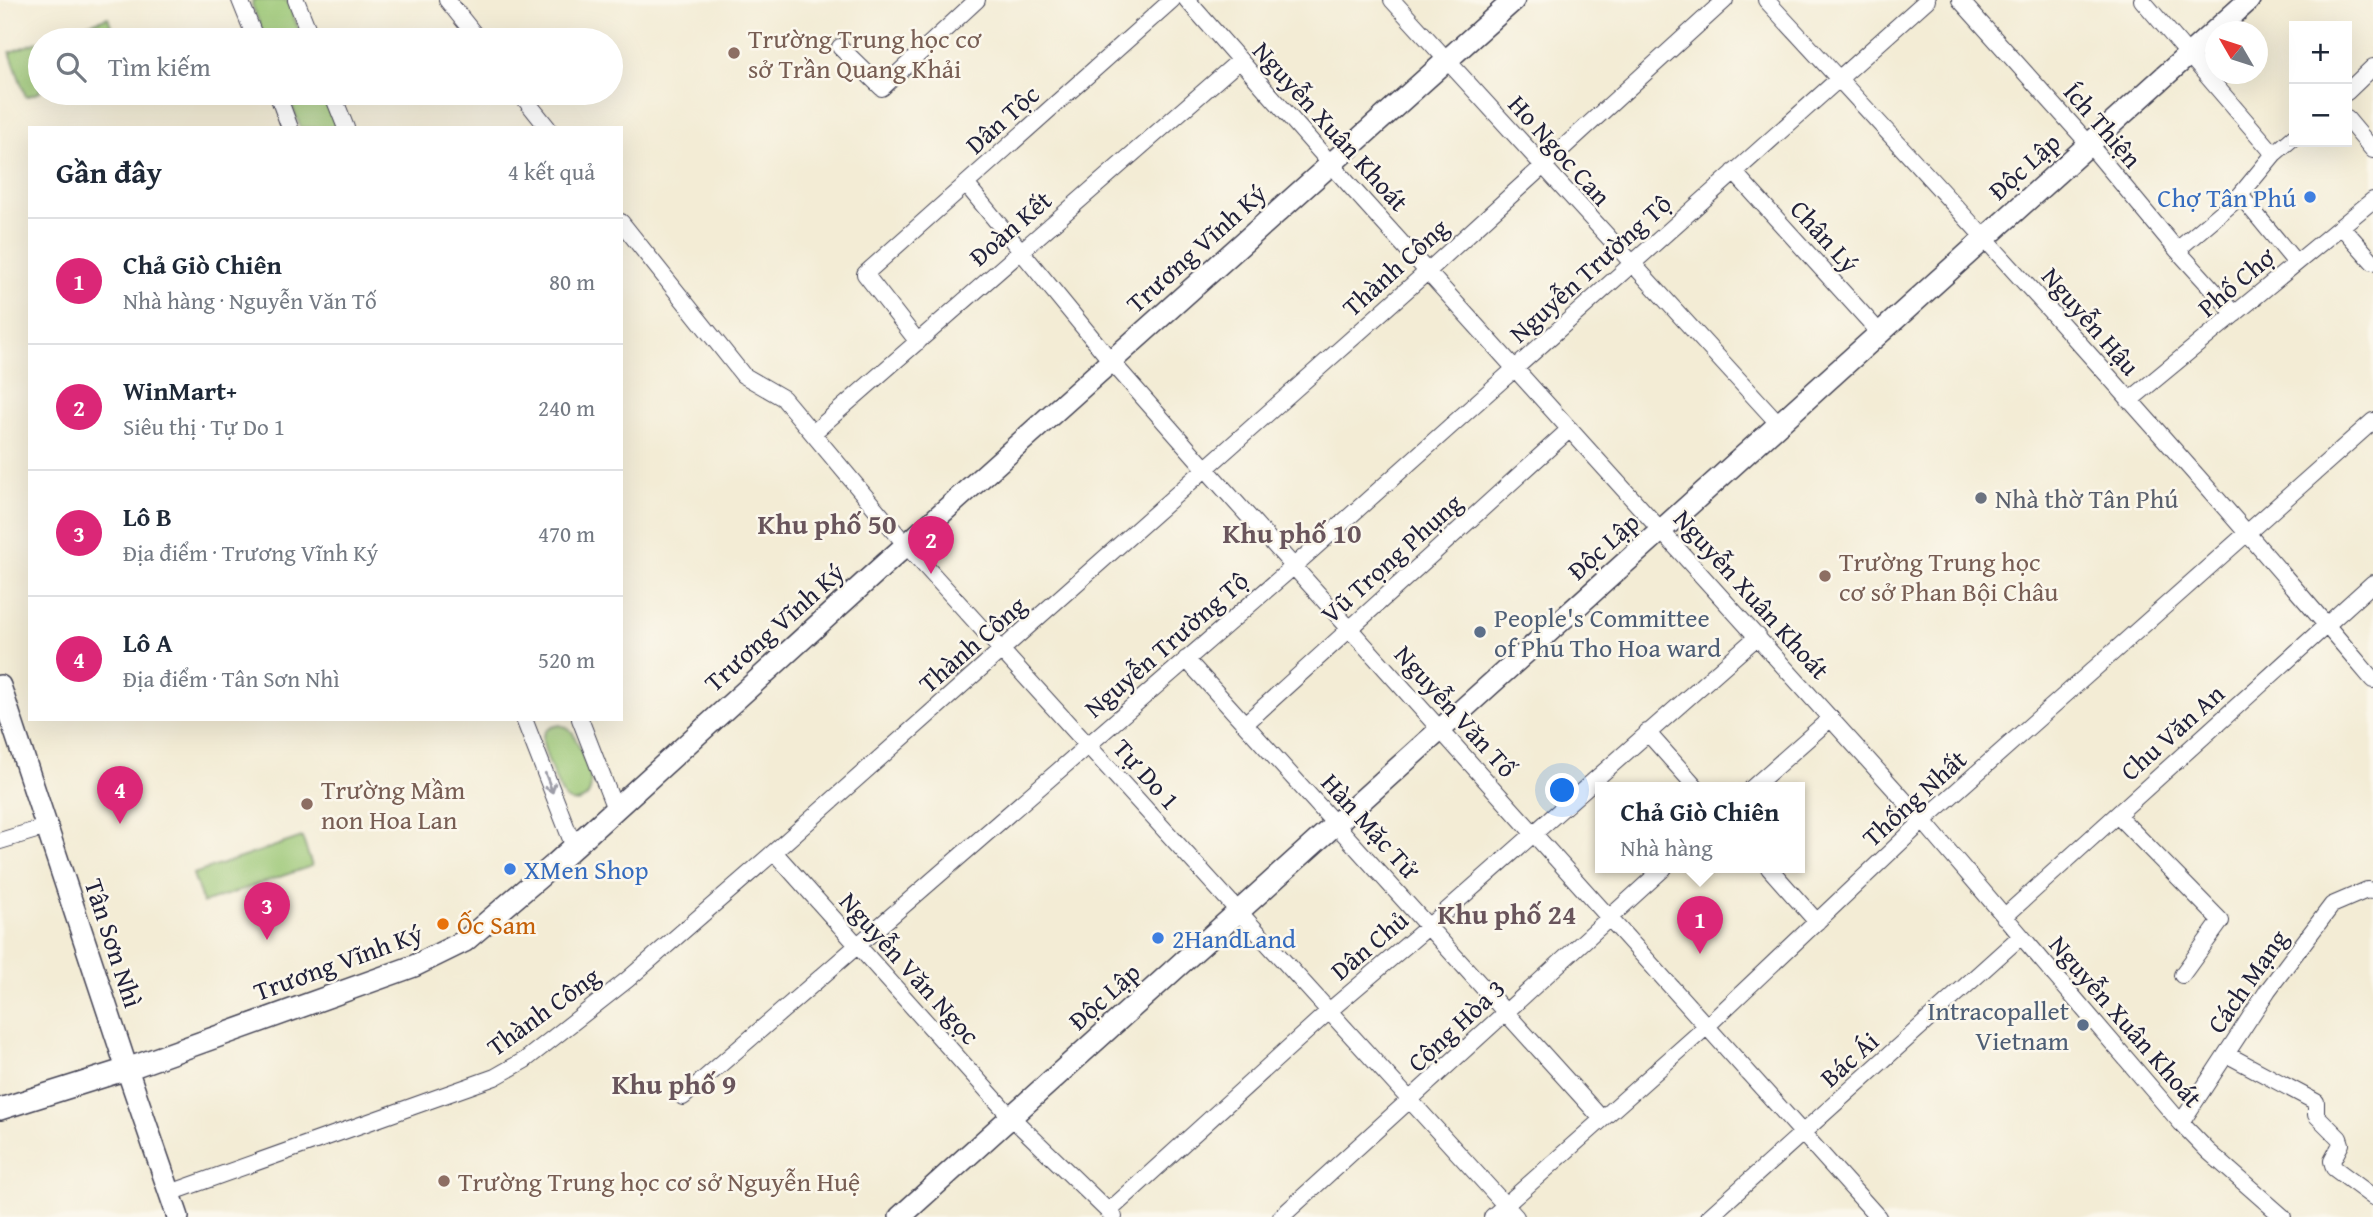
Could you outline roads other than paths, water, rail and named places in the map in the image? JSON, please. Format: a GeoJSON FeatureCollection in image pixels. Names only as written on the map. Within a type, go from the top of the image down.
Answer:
{"type":"FeatureCollection","features":[{"type":"Feature","properties":{"kind":"street"},"geometry":{"type":"LineString","coordinates":[[240,0],[251,28]]}},
{"type":"Feature","properties":{"kind":"street"},"geometry":{"type":"LineString","coordinates":[[296,0],[307,28]]}},
{"type":"Feature","properties":{"kind":"street"},"geometry":{"type":"LineString","coordinates":[[447,0],[469,28]]}},
{"type":"Feature","properties":{"kind":"street"},"geometry":{"type":"LineString","coordinates":[[840,47],[882,88],[977,0]]}},
{"type":"Feature","properties":{"kind":"street","name":"Dân Tộc"},"geometry":{"type":"LineString","coordinates":[[918,342],[865,274],[1172,0]]}},
{"type":"Feature","properties":{"kind":"street","name":"Nguyễn Xuân Khoát"},"geometry":{"type":"LineString","coordinates":[[1187,0],[1923,821],[2180,1123],[2283,1217]]}},
{"type":"Feature","properties":{"kind":"street","name":"Ho Ngoc Can"},"geometry":{"type":"LineString","coordinates":[[1392,0],[1779,424]]}},
{"type":"Feature","properties":{"kind":"street","name":"Trương Vĩnh Ký"},"geometry":{"type":"LineString","coordinates":[[0,1110],[127,1069],[414,966],[441,954],[480,930],[1514,0]]}},
{"type":"Feature","properties":{"kind":"street","name":"Thành Công"},"geometry":{"type":"LineString","coordinates":[[170,1193],[495,1077],[515,1066],[626,980],[774,852],[1428,271],[1725,0]]}},
{"type":"Feature","properties":{"kind":"street","name":"Nguyễn Hậu"},"geometry":{"type":"LineString","coordinates":[[1766,0],[1986,237],[2248,532],[2373,680]]}},
{"type":"Feature","properties":{"kind":"street","name":"Nguyễn Trường Tộ"},"geometry":{"type":"LineString","coordinates":[[683,1097],[1293,567],[1927,0]]}},
{"type":"Feature","properties":{"kind":"street","name":"Ích Thiện"},"geometry":{"type":"LineString","coordinates":[[1960,0],[2089,144],[2177,250],[2235,314]]}},
{"type":"Feature","properties":{"kind":"street"},"geometry":{"type":"LineString","coordinates":[[2143,0],[2274,154]]}},
{"type":"Feature","properties":{"kind":"street","name":"Độc Lập"},"geometry":{"type":"LineString","coordinates":[[901,1217],[2249,0]]}},
{"type":"Feature","properties":{"kind":"street","name":"Đoàn Kết"},"geometry":{"type":"LineString","coordinates":[[813,433],[1240,60]]}},
{"type":"Feature","properties":{"kind":"street"},"geometry":{"type":"LineString","coordinates":[[2352,87],[2373,67]]}},
{"type":"Feature","properties":{"kind":"street"},"geometry":{"type":"LineString","coordinates":[[281,105],[289,126]]}},
{"type":"Feature","properties":{"kind":"street"},"geometry":{"type":"LineString","coordinates":[[337,105],[345,126]]}},
{"type":"Feature","properties":{"kind":"street"},"geometry":{"type":"LineString","coordinates":[[530,105],[546,126]]}},
{"type":"Feature","properties":{"kind":"street"},"geometry":{"type":"LineString","coordinates":[[2352,125],[2373,150]]}},
{"type":"Feature","properties":{"kind":"street"},"geometry":{"type":"LineString","coordinates":[[2177,250],[2240,195],[2274,154],[2289,141]]}},
{"type":"Feature","properties":{"kind":"street","name":"Chân Lý"},"geometry":{"type":"LineString","coordinates":[[1734,172],[1880,333]]}},
{"type":"Feature","properties":{"kind":"street","name":"Nguyễn Văn Tố"},"geometry":{"type":"LineString","coordinates":[[966,184],[1111,362],[1878,1217]]}},
{"type":"Feature","properties":{"kind":"street"},"geometry":{"type":"LineString","coordinates":[[2240,195],[2296,263]]}},
{"type":"Feature","properties":{"kind":"street","name":"Phố Chợ"},"geometry":{"type":"LineString","coordinates":[[2129,401],[2373,200]]}},
{"type":"Feature","properties":{"kind":"street","name":"Tự Do 1"},"geometry":{"type":"LineString","coordinates":[[623,225],[743,376],[783,398],[906,545],[1511,1211]]}},
{"type":"Feature","properties":{"kind":"street"},"geometry":{"type":"LineString","coordinates":[[2341,226],[2373,262]]}},
{"type":"Feature","properties":{"kind":"street","name":"Thống Nhất"},"geometry":{"type":"LineString","coordinates":[[1492,1217],[1511,1211],[1602,1119],[1706,1027],[1923,821],[2373,421]]}},
{"type":"Feature","properties":{"kind":"street","name":"Vũ Trọng Phụng"},"geometry":{"type":"LineString","coordinates":[[1245,724],[1570,429]]}},
{"type":"Feature","properties":{"kind":"street","name":"Chu Văn An"},"geometry":{"type":"LineString","coordinates":[[2004,917],[2373,583]]}},
{"type":"Feature","properties":{"kind":"street","name":"Dân Chủ"},"geometry":{"type":"LineString","coordinates":[[1112,1214],[1329,1011],[1758,636]]}},
{"type":"Feature","properties":{"kind":"street","name":"Hàn Mặc Tử"},"geometry":{"type":"LineString","coordinates":[[1186,659],[1602,1119]]}},
{"type":"Feature","properties":{"kind":"street","name":"Tân Sơn Nhì"},"geometry":{"type":"LineString","coordinates":[[0,686],[178,1217]]}},
{"type":"Feature","properties":{"kind":"street"},"geometry":{"type":"LineString","coordinates":[[1759,782],[1831,718]]}},
{"type":"Feature","properties":{"kind":"street"},"geometry":{"type":"LineString","coordinates":[[526,721],[574,847]]}},
{"type":"Feature","properties":{"kind":"street"},"geometry":{"type":"LineString","coordinates":[[581,721],[615,809]]}},
{"type":"Feature","properties":{"kind":"street"},"geometry":{"type":"LineString","coordinates":[[1647,732],[1692,782]]}},
{"type":"Feature","properties":{"kind":"street"},"geometry":{"type":"LineString","coordinates":[[2117,815],[2221,921],[2182,975]]}},
{"type":"Feature","properties":{"kind":"street"},"geometry":{"type":"LineString","coordinates":[[0,841],[46,827]]}},
{"type":"Feature","properties":{"kind":"street","name":"Nguyễn Văn Ngọc"},"geometry":{"type":"LineString","coordinates":[[774,852],[1011,1118],[1112,1214]]}},
{"type":"Feature","properties":{"kind":"street","name":"Cộng Hòa 3"},"geometry":{"type":"LineString","coordinates":[[1281,1217],[1659,873]]}},
{"type":"Feature","properties":{"kind":"street"},"geometry":{"type":"LineString","coordinates":[[1773,873],[1817,922]]}},
{"type":"Feature","properties":{"kind":"street","name":"Cách Mạng"},"geometry":{"type":"LineString","coordinates":[[2180,1123],[2268,990],[2332,905],[2367,890],[2373,891]]}},
{"type":"Feature","properties":{"kind":"street","name":"Bác Ái"},"geometry":{"type":"LineString","coordinates":[[1709,1217],[2021,936]]}},
{"type":"Feature","properties":{"kind":"street"},"geometry":{"type":"LineString","coordinates":[[2226,1054],[2316,1102],[2316,1115],[2339,1138],[2341,1144],[2332,1161],[2334,1168],[2373,1197]]}},
{"type":"Feature","properties":{"kind":"place","name":"Trường Trung học cơ sở Trần Quang Khải"},"geometry":{"type":"Point","coordinates":[734,53]}},
{"type":"Feature","properties":{"kind":"place","name":"Chợ Tân Phú"},"geometry":{"type":"Point","coordinates":[2310,197]}},
{"type":"Feature","properties":{"kind":"place","name":"Nhà thờ Tân Phú"},"geometry":{"type":"Point","coordinates":[1981,498]}},
{"type":"Feature","properties":{"kind":"place","name":"WinMart+"},"geometry":{"type":"Point","coordinates":[931,574]}},
{"type":"Feature","properties":{"kind":"place","name":"Trường Trung học cơ sở Phan Bội Châu"},"geometry":{"type":"Point","coordinates":[1825,576]}},
{"type":"Feature","properties":{"kind":"place","name":"People's Committee of Phu Tho Hoa ward"},"geometry":{"type":"Point","coordinates":[1480,632]}},
{"type":"Feature","properties":{"kind":"place","name":"Trường Mầm non Hoa Lan"},"geometry":{"type":"Point","coordinates":[307,804]}},
{"type":"Feature","properties":{"kind":"place","name":"Lô A"},"geometry":{"type":"Point","coordinates":[120,824]}},
{"type":"Feature","properties":{"kind":"place","name":"XMen Shop"},"geometry":{"type":"Point","coordinates":[510,869]}},
{"type":"Feature","properties":{"kind":"place","name":"Ốc Sam"},"geometry":{"type":"Point","coordinates":[443,924]}},
{"type":"Feature","properties":{"kind":"place","name":"2HandLand"},"geometry":{"type":"Point","coordinates":[1158,938]}},
{"type":"Feature","properties":{"kind":"place","name":"Lô B"},"geometry":{"type":"Point","coordinates":[267,940]}},
{"type":"Feature","properties":{"kind":"place","name":"Chả Giò Chiên"},"geometry":{"type":"Point","coordinates":[1700,954]}},
{"type":"Feature","properties":{"kind":"place","name":"Intracopallet Vietnam"},"geometry":{"type":"Point","coordinates":[2083,1025]}},
{"type":"Feature","properties":{"kind":"place","name":"Trường Trung học cơ sở Nguyễn Huệ"},"geometry":{"type":"Point","coordinates":[444,1181]}},
{"type":"Feature","properties":{"kind":"district","name":"Khu phố 50"},"geometry":{"type":"Point","coordinates":[827,523]}},
{"type":"Feature","properties":{"kind":"district","name":"Khu phố 10"},"geometry":{"type":"Point","coordinates":[1292,532]}},
{"type":"Feature","properties":{"kind":"district","name":"Khu phố 24"},"geometry":{"type":"Point","coordinates":[1507,913]}},
{"type":"Feature","properties":{"kind":"district","name":"Khu phố 9"},"geometry":{"type":"Point","coordinates":[674,1083]}}]}
